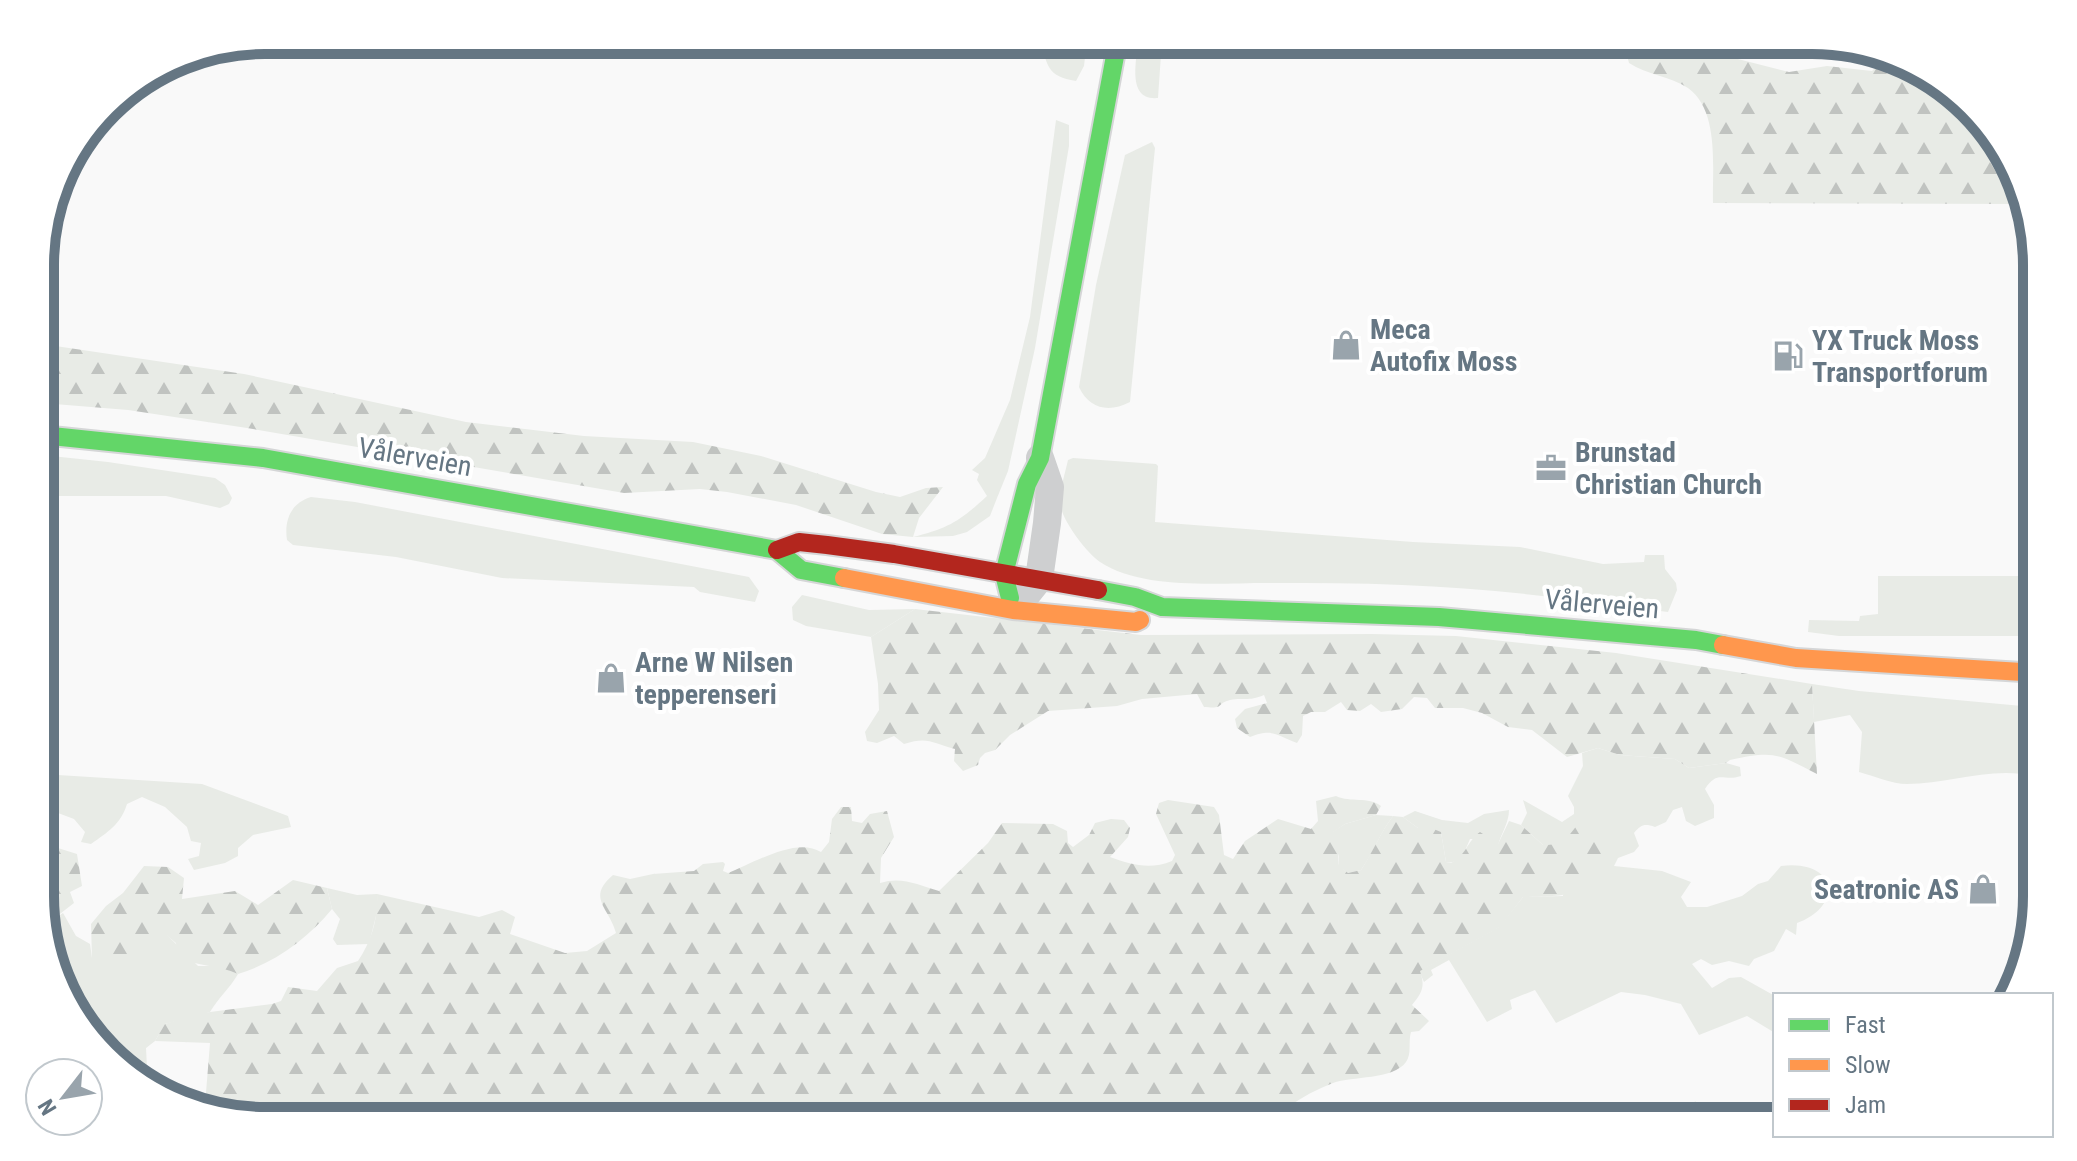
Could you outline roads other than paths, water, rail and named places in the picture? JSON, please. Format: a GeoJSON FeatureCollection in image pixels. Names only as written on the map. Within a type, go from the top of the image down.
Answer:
{"type":"FeatureCollection","features":[{"type":"Feature","properties":{"kind":"street"},"geometry":{"type":"LineString","coordinates":[[1013,610],[1004,574],[1027,484],[1040,458],[1116,54]]}},
{"type":"Feature","properties":{"kind":"street","name":"Vålerveien"},"geometry":{"type":"LineString","coordinates":[[54,436],[263,458],[777,550],[801,570],[1013,610],[1136,622],[1162,607]]}},
{"type":"Feature","properties":{"kind":"street"},"geometry":{"type":"LineString","coordinates":[[1013,610],[1039,579],[1050,487],[1040,458]]}},
{"type":"Feature","properties":{"kind":"street","name":"Vålerveien"},"geometry":{"type":"LineString","coordinates":[[777,550],[799,542],[894,554],[1135,597],[1162,607],[1439,617],[1696,640],[1796,658],[2023,672]]}},
{"type":"Feature","properties":{"kind":"place","name":"Meca Autofix Moss"},"geometry":{"type":"Point","coordinates":[1346,345]}},
{"type":"Feature","properties":{"kind":"place","name":"YX Truck Moss Transportforum"},"geometry":{"type":"Point","coordinates":[1788,356]}},
{"type":"Feature","properties":{"kind":"place","name":"Brunstad Christian Church"},"geometry":{"type":"Point","coordinates":[1551,468]}},
{"type":"Feature","properties":{"kind":"place","name":"Arne W Nilsen tepperenseri"},"geometry":{"type":"Point","coordinates":[611,678]}},
{"type":"Feature","properties":{"kind":"place","name":"Seatronic AS"},"geometry":{"type":"Point","coordinates":[1983,889]}}]}
